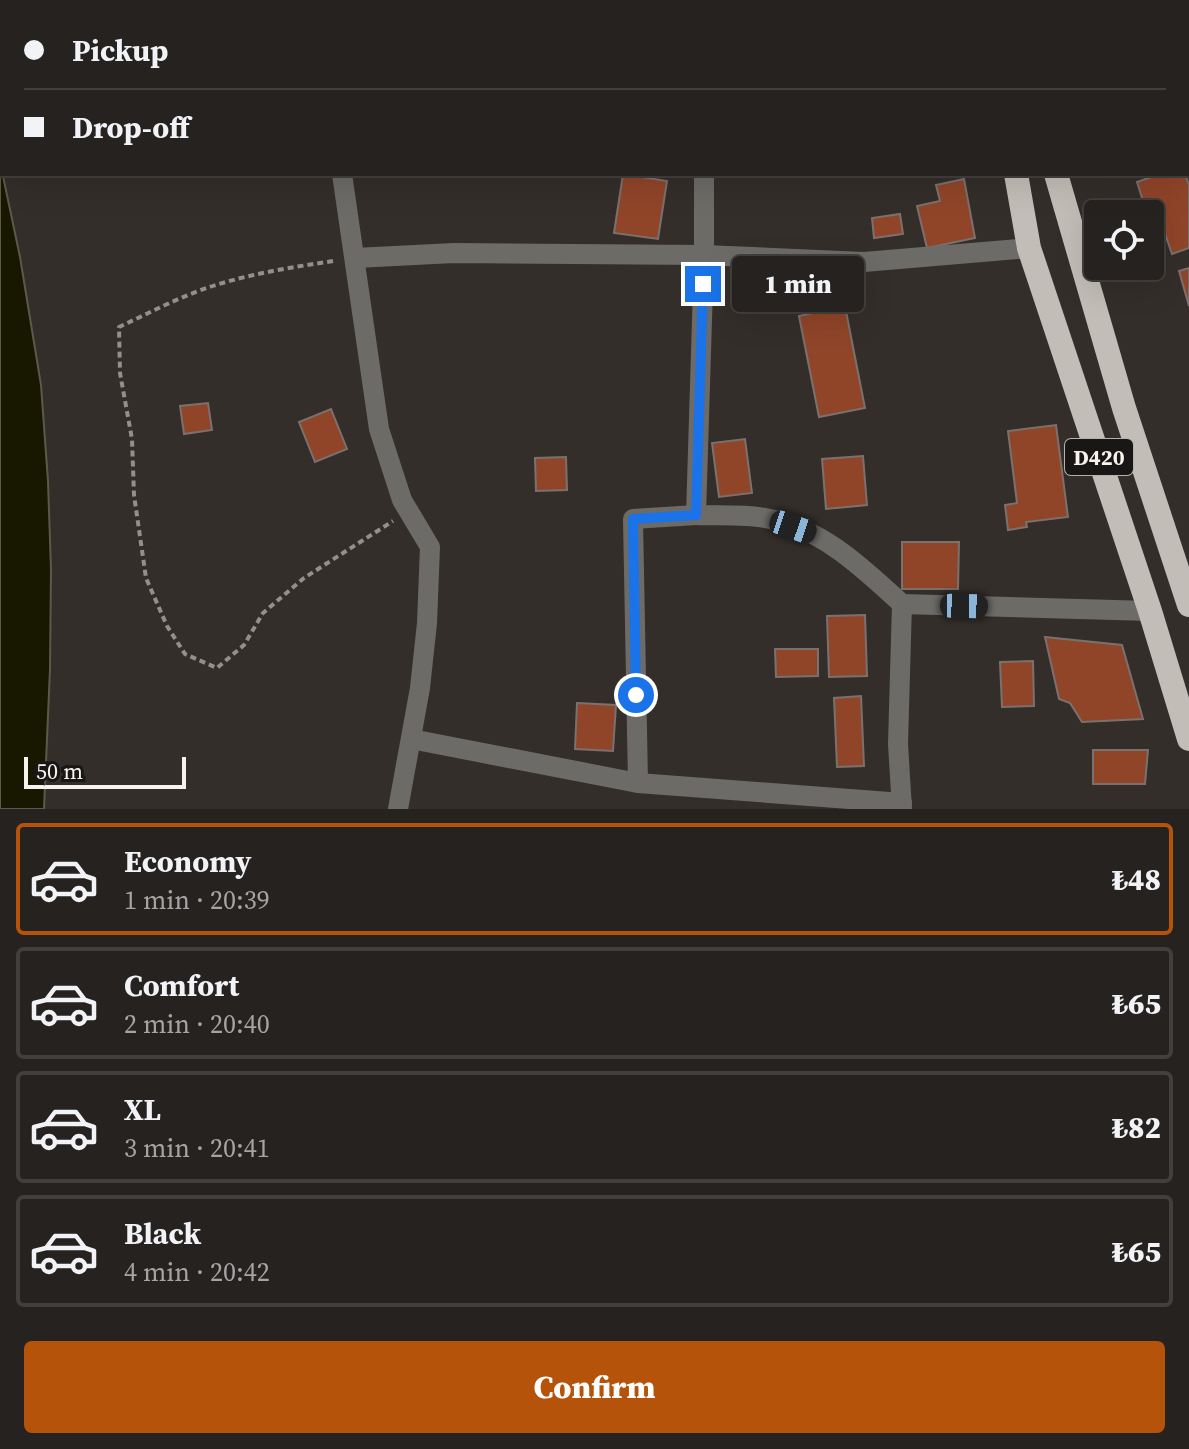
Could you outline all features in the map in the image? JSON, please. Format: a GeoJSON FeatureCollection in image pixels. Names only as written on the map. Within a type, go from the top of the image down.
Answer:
{"type":"FeatureCollection","features":[{"type":"Feature","properties":{"kind":"highway","name":"D420"},"geometry":{"type":"LineString","coordinates":[[1016,176],[1029,248],[1150,611],[1189,739]]}},
{"type":"Feature","properties":{"kind":"highway","name":"D420"},"geometry":{"type":"LineString","coordinates":[[1057,176],[1124,408],[1189,605]]}},
{"type":"Feature","properties":{"kind":"street"},"geometry":{"type":"LineString","coordinates":[[342,176],[379,429],[402,500],[430,547],[420,688],[398,809]]}},
{"type":"Feature","properties":{"kind":"street"},"geometry":{"type":"LineString","coordinates":[[696,515],[704,176]]}},
{"type":"Feature","properties":{"kind":"street"},"geometry":{"type":"LineString","coordinates":[[355,258],[454,253],[704,255],[864,262],[1029,248]]}},
{"type":"Feature","properties":{"kind":"street"},"geometry":{"type":"LineString","coordinates":[[638,783],[633,519],[696,515],[766,518],[819,536],[866,570],[902,604],[1150,611]]}},
{"type":"Feature","properties":{"kind":"street"},"geometry":{"type":"LineString","coordinates":[[411,739],[638,783],[902,806],[898,744],[902,604]]}},
{"type":"Feature","properties":{"kind":"path"},"geometry":{"type":"LineString","coordinates":[[355,258],[288,268],[216,285],[119,327],[120,373],[132,439],[134,495],[146,578],[167,626],[185,654],[217,668],[244,645],[263,613],[304,578],[408,510]]}},
{"type":"Feature","properties":{"kind":"shaded area"},"geometry":{"type":"Polygon","coordinates":[[[0,176],[3,176],[41,385],[51,570],[44,809],[0,809],[0,176]]]}},
{"type":"Feature","properties":{"kind":"building"},"geometry":{"type":"Polygon","coordinates":[[[623,176],[667,181],[658,239],[614,233],[623,176]]]}},
{"type":"Feature","properties":{"kind":"building"},"geometry":{"type":"Polygon","coordinates":[[[1154,176],[1186,176],[1189,185],[1189,248],[1172,254],[1164,231],[1164,200],[1143,200],[1137,182],[1154,176]]]}},
{"type":"Feature","properties":{"kind":"building"},"geometry":{"type":"Polygon","coordinates":[[[964,179],[975,238],[927,248],[917,206],[940,201],[936,185],[964,179]]]}},
{"type":"Feature","properties":{"kind":"building"},"geometry":{"type":"Polygon","coordinates":[[[900,214],[903,234],[874,238],[872,218],[900,214]]]}},
{"type":"Feature","properties":{"kind":"building"},"geometry":{"type":"Polygon","coordinates":[[[1189,268],[1189,306],[1179,271],[1189,268]]]}},
{"type":"Feature","properties":{"kind":"building"},"geometry":{"type":"Polygon","coordinates":[[[845,306],[865,408],[819,417],[799,316],[845,306]]]}},
{"type":"Feature","properties":{"kind":"building"},"geometry":{"type":"Polygon","coordinates":[[[208,403],[212,430],[184,434],[180,406],[208,403]]]}},
{"type":"Feature","properties":{"kind":"building"},"geometry":{"type":"Polygon","coordinates":[[[331,409],[347,449],[315,462],[299,422],[331,409]]]}},
{"type":"Feature","properties":{"kind":"building"},"geometry":{"type":"Polygon","coordinates":[[[1056,425],[1068,517],[1026,522],[1027,527],[1008,530],[1005,505],[1017,503],[1008,431],[1056,425]]]}},
{"type":"Feature","properties":{"kind":"building"},"geometry":{"type":"Polygon","coordinates":[[[745,439],[752,493],[719,497],[712,443],[745,439]]]}},
{"type":"Feature","properties":{"kind":"building"},"geometry":{"type":"Polygon","coordinates":[[[863,456],[867,505],[826,509],[822,459],[863,456]]]}},
{"type":"Feature","properties":{"kind":"building"},"geometry":{"type":"Polygon","coordinates":[[[566,457],[567,490],[536,491],[535,458],[566,457]]]}},
{"type":"Feature","properties":{"kind":"building"},"geometry":{"type":"Polygon","coordinates":[[[902,542],[959,542],[958,589],[902,589],[902,542]]]}},
{"type":"Feature","properties":{"kind":"building"},"geometry":{"type":"Polygon","coordinates":[[[865,615],[867,676],[829,677],[827,616],[865,615]]]}},
{"type":"Feature","properties":{"kind":"building"},"geometry":{"type":"Polygon","coordinates":[[[1045,637],[1122,645],[1143,719],[1082,722],[1070,703],[1059,699],[1045,637]]]}},
{"type":"Feature","properties":{"kind":"building"},"geometry":{"type":"Polygon","coordinates":[[[775,649],[818,649],[818,676],[776,677],[775,649]]]}},
{"type":"Feature","properties":{"kind":"building"},"geometry":{"type":"Polygon","coordinates":[[[1033,661],[1034,706],[1002,707],[1000,662],[1033,661]]]}},
{"type":"Feature","properties":{"kind":"building"},"geometry":{"type":"Polygon","coordinates":[[[861,696],[864,766],[837,767],[834,698],[861,696]]]}},
{"type":"Feature","properties":{"kind":"building"},"geometry":{"type":"Polygon","coordinates":[[[577,703],[616,705],[613,751],[575,749],[577,703]]]}},
{"type":"Feature","properties":{"kind":"building"},"geometry":{"type":"Polygon","coordinates":[[[1093,750],[1148,750],[1145,784],[1093,784],[1093,750]]]}},
{"type":"Feature","properties":{"kind":"route"},"geometry":{"type":"LineString","coordinates":[[636,695],[633,519],[696,515],[703,284]]}}]}
